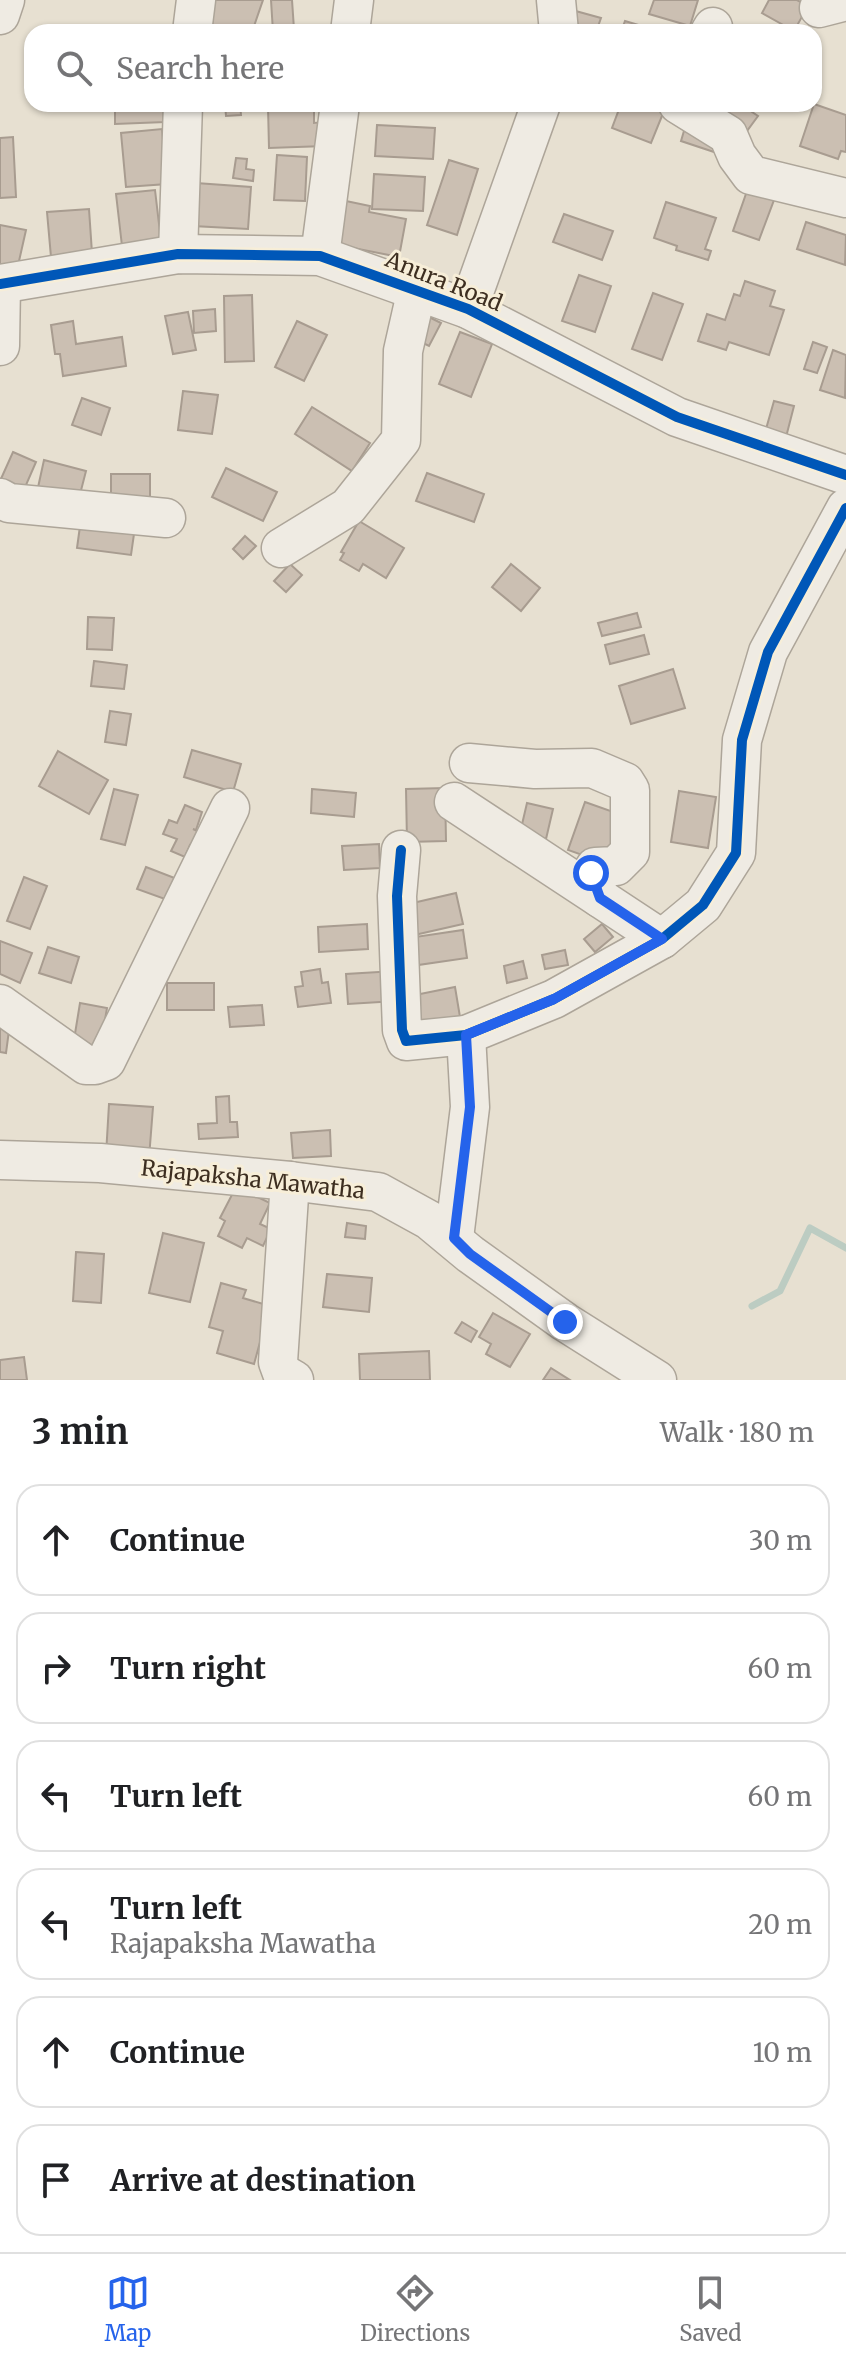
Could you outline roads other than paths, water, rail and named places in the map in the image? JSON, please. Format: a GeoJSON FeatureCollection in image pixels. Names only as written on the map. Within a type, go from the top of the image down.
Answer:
{"type":"FeatureCollection","features":[{"type":"Feature","properties":{"kind":"street"},"geometry":{"type":"LineString","coordinates":[[0,15],[5,0]]}},
{"type":"Feature","properties":{"kind":"street"},"geometry":{"type":"LineString","coordinates":[[193,24],[196,0]]}},
{"type":"Feature","properties":{"kind":"street"},"geometry":{"type":"LineString","coordinates":[[351,24],[354,0]]}},
{"type":"Feature","properties":{"kind":"street"},"geometry":{"type":"LineString","coordinates":[[556,0],[558,24]]}},
{"type":"Feature","properties":{"kind":"street"},"geometry":{"type":"LineString","coordinates":[[178,254],[183,112]]}},
{"type":"Feature","properties":{"kind":"street"},"geometry":{"type":"LineString","coordinates":[[320,256],[339,112]]}},
{"type":"Feature","properties":{"kind":"street"},"geometry":{"type":"LineString","coordinates":[[468,309],[538,112]]}},
{"type":"Feature","properties":{"kind":"street"},"geometry":{"type":"LineString","coordinates":[[691,112],[728,135],[737,156],[751,175],[846,198]]}},
{"type":"Feature","properties":{"kind":"street","name":"Anura Road"},"geometry":{"type":"LineString","coordinates":[[1,284],[178,254],[320,256],[468,309],[677,417],[846,475]]}},
{"type":"Feature","properties":{"kind":"street"},"geometry":{"type":"LineString","coordinates":[[0,346],[1,284]]}},
{"type":"Feature","properties":{"kind":"street"},"geometry":{"type":"LineString","coordinates":[[281,548],[348,507],[401,440],[403,351],[417,289]]}},
{"type":"Feature","properties":{"kind":"street"},"geometry":{"type":"LineString","coordinates":[[0,498],[9,503],[166,518]]}},
{"type":"Feature","properties":{"kind":"street"},"geometry":{"type":"LineString","coordinates":[[401,850],[397,896],[402,1030],[406,1041],[466,1035],[554,999],[662,939],[703,905],[736,853],[742,740],[768,652],[846,508]]}},
{"type":"Feature","properties":{"kind":"street"},"geometry":{"type":"LineString","coordinates":[[469,763],[535,769],[592,768],[625,782],[630,790],[630,852],[616,866],[595,867],[591,873],[600,898]]}},
{"type":"Feature","properties":{"kind":"street"},"geometry":{"type":"LineString","coordinates":[[454,802],[662,939]]}},
{"type":"Feature","properties":{"kind":"street"},"geometry":{"type":"LineString","coordinates":[[0,1004],[86,1065],[106,1061],[230,808]]}},
{"type":"Feature","properties":{"kind":"street"},"geometry":{"type":"LineString","coordinates":[[454,1238],[470,1107],[466,1035]]}},
{"type":"Feature","properties":{"kind":"street","name":"Rajapaksha Mawatha"},"geometry":{"type":"LineString","coordinates":[[0,1160],[100,1163],[378,1192],[429,1220],[522,1292],[657,1380]]}},
{"type":"Feature","properties":{"kind":"street"},"geometry":{"type":"LineString","coordinates":[[290,1181],[278,1362],[282,1373],[294,1380]]}},
{"type":"Feature","properties":{"kind":"waterway"},"geometry":{"type":"LineString","coordinates":[[752,1306],[780,1291],[810,1228],[846,1248]]}}]}
